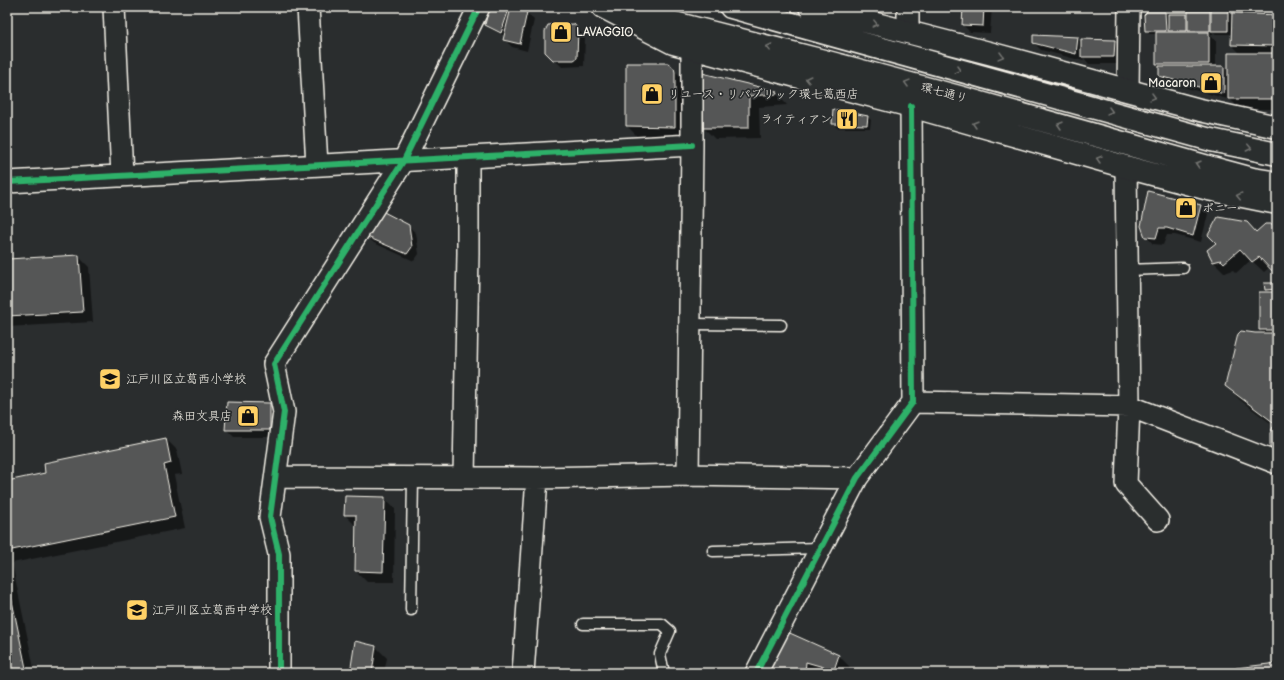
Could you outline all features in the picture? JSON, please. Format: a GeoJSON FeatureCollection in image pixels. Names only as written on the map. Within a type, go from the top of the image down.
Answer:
{"type":"FeatureCollection","features":[{"type":"Feature","properties":{"kind":"main road"},"geometry":{"type":"LineString","coordinates":[[604,7],[673,43],[912,106],[1208,189],[1277,204]]}},
{"type":"Feature","properties":{"kind":"main road","name":"環七通り"},"geometry":{"type":"LineString","coordinates":[[611,7],[959,97],[1253,179],[1277,182]]}},
{"type":"Feature","properties":{"kind":"main road"},"geometry":{"type":"LineString","coordinates":[[731,7],[1211,140],[1277,154]]}},
{"type":"Feature","properties":{"kind":"main road"},"geometry":{"type":"LineString","coordinates":[[810,7],[1200,110],[1277,127]]}},
{"type":"Feature","properties":{"kind":"street"},"geometry":{"type":"LineString","coordinates":[[114,7],[122,176]]}},
{"type":"Feature","properties":{"kind":"street"},"geometry":{"type":"LineString","coordinates":[[308,7],[317,165]]}},
{"type":"Feature","properties":{"kind":"street"},"geometry":{"type":"LineString","coordinates":[[279,673],[279,554],[270,517],[284,412],[274,364],[404,160],[479,7]]}},
{"type":"Feature","properties":{"kind":"street"},"geometry":{"type":"LineString","coordinates":[[908,7],[908,32]]}},
{"type":"Feature","properties":{"kind":"street"},"geometry":{"type":"LineString","coordinates":[[1128,7],[1128,90]]}},
{"type":"Feature","properties":{"kind":"street"},"geometry":{"type":"LineString","coordinates":[[688,475],[692,48]]}},
{"type":"Feature","properties":{"kind":"street"},"geometry":{"type":"LineString","coordinates":[[756,673],[857,478],[913,402],[912,106]]}},
{"type":"Feature","properties":{"kind":"street"},"geometry":{"type":"LineString","coordinates":[[7,182],[692,145]]}},
{"type":"Feature","properties":{"kind":"street"},"geometry":{"type":"LineString","coordinates":[[464,477],[468,157]]}},
{"type":"Feature","properties":{"kind":"street"},"geometry":{"type":"LineString","coordinates":[[1126,167],[1129,406],[1126,484],[1158,520]]}},
{"type":"Feature","properties":{"kind":"street"},"geometry":{"type":"LineString","coordinates":[[913,402],[1129,406],[1277,463]]}},
{"type":"Feature","properties":{"kind":"street"},"geometry":{"type":"LineString","coordinates":[[276,476],[537,478],[688,475],[857,478]]}},
{"type":"Feature","properties":{"kind":"street"},"geometry":{"type":"LineString","coordinates":[[523,673],[537,478]]}},
{"type":"Feature","properties":{"kind":"lane"},"geometry":{"type":"LineString","coordinates":[[1127,270],[1183,268]]}},
{"type":"Feature","properties":{"kind":"lane"},"geometry":{"type":"LineString","coordinates":[[690,324],[781,325]]}},
{"type":"Feature","properties":{"kind":"lane"},"geometry":{"type":"LineString","coordinates":[[411,610],[413,477]]}},
{"type":"Feature","properties":{"kind":"lane"},"geometry":{"type":"LineString","coordinates":[[713,551],[820,548]]}},
{"type":"Feature","properties":{"kind":"lane"},"geometry":{"type":"LineString","coordinates":[[583,624],[662,624],[670,631],[660,654],[664,673]]}},
{"type":"Feature","properties":{"kind":"building"},"geometry":{"type":"Polygon","coordinates":[[[489,7],[509,9],[501,33],[485,25],[489,7]]]}},
{"type":"Feature","properties":{"kind":"building"},"geometry":{"type":"Polygon","coordinates":[[[963,7],[984,7],[983,26],[962,25],[963,7]]]}},
{"type":"Feature","properties":{"kind":"building"},"geometry":{"type":"Polygon","coordinates":[[[511,8],[527,12],[520,44],[503,40],[511,8]]]}},
{"type":"Feature","properties":{"kind":"building"},"geometry":{"type":"Polygon","coordinates":[[[1211,8],[1228,8],[1228,31],[1211,31],[1211,8]]]}},
{"type":"Feature","properties":{"kind":"building"},"geometry":{"type":"Polygon","coordinates":[[[1188,11],[1210,11],[1210,31],[1188,31],[1188,11]]]}},
{"type":"Feature","properties":{"kind":"building"},"geometry":{"type":"Polygon","coordinates":[[[1147,12],[1165,12],[1166,31],[1145,31],[1144,15],[1147,12]]]}},
{"type":"Feature","properties":{"kind":"building"},"geometry":{"type":"Polygon","coordinates":[[[1232,13],[1277,15],[1277,46],[1231,45],[1232,13]]]}},
{"type":"Feature","properties":{"kind":"building"},"geometry":{"type":"Polygon","coordinates":[[[1168,14],[1187,14],[1187,31],[1168,31],[1168,14]]]}},
{"type":"Feature","properties":{"kind":"building"},"geometry":{"type":"Polygon","coordinates":[[[574,24],[578,29],[577,58],[574,60],[553,60],[545,52],[545,31],[548,25],[574,24]]]}},
{"type":"Feature","properties":{"kind":"building"},"geometry":{"type":"Polygon","coordinates":[[[1156,32],[1209,32],[1209,64],[1156,64],[1156,32]]]}},
{"type":"Feature","properties":{"kind":"building"},"geometry":{"type":"Polygon","coordinates":[[[1033,35],[1078,37],[1076,54],[1033,43],[1033,35]]]}},
{"type":"Feature","properties":{"kind":"building"},"geometry":{"type":"Polygon","coordinates":[[[1081,39],[1115,40],[1114,57],[1081,57],[1081,39]]]}},
{"type":"Feature","properties":{"kind":"building"},"geometry":{"type":"Polygon","coordinates":[[[1228,53],[1277,53],[1277,99],[1228,99],[1228,53]]]}},
{"type":"Feature","properties":{"kind":"building"},"geometry":{"type":"Polygon","coordinates":[[[626,63],[668,63],[674,68],[675,127],[626,126],[626,63]]]}},
{"type":"Feature","properties":{"kind":"building"},"geometry":{"type":"Polygon","coordinates":[[[1159,66],[1224,66],[1224,94],[1159,76],[1159,66]]]}},
{"type":"Feature","properties":{"kind":"building"},"geometry":{"type":"Polygon","coordinates":[[[702,73],[776,91],[777,94],[749,96],[749,128],[703,128],[702,73]]]}},
{"type":"Feature","properties":{"kind":"building"},"geometry":{"type":"Polygon","coordinates":[[[833,109],[868,116],[867,125],[832,124],[833,109]]]}},
{"type":"Feature","properties":{"kind":"building"},"geometry":{"type":"Polygon","coordinates":[[[1148,191],[1201,205],[1193,236],[1167,228],[1159,228],[1156,238],[1145,237],[1141,226],[1148,191]]]}},
{"type":"Feature","properties":{"kind":"building"},"geometry":{"type":"Polygon","coordinates":[[[378,209],[409,225],[412,247],[407,254],[365,236],[378,209]]]}},
{"type":"Feature","properties":{"kind":"building"},"geometry":{"type":"Polygon","coordinates":[[[1218,217],[1247,222],[1256,232],[1265,224],[1277,225],[1277,283],[1276,275],[1259,257],[1252,262],[1240,249],[1224,263],[1221,260],[1213,262],[1207,250],[1216,243],[1208,235],[1218,217]]]}},
{"type":"Feature","properties":{"kind":"building"},"geometry":{"type":"Polygon","coordinates":[[[79,255],[83,312],[7,316],[7,259],[79,255]]]}},
{"type":"Feature","properties":{"kind":"building"},"geometry":{"type":"Polygon","coordinates":[[[1264,283],[1277,283],[1277,289],[1265,290],[1264,283]]]}},
{"type":"Feature","properties":{"kind":"building"},"geometry":{"type":"Polygon","coordinates":[[[1259,292],[1277,292],[1277,330],[1259,330],[1259,292]]]}},
{"type":"Feature","properties":{"kind":"building"},"geometry":{"type":"Polygon","coordinates":[[[1241,331],[1255,333],[1277,333],[1277,425],[1225,386],[1238,334],[1241,331]]]}},
{"type":"Feature","properties":{"kind":"building","name":"森田文具店"},"geometry":{"type":"Polygon","coordinates":[[[227,402],[270,403],[270,430],[225,430],[227,402]]]}},
{"type":"Feature","properties":{"kind":"building"},"geometry":{"type":"Polygon","coordinates":[[[1273,427],[1277,427],[1277,450],[1270,450],[1270,433],[1273,427]]]}},
{"type":"Feature","properties":{"kind":"building"},"geometry":{"type":"Polygon","coordinates":[[[166,438],[171,463],[164,465],[175,517],[7,551],[7,481],[45,473],[44,463],[166,438]]]}},
{"type":"Feature","properties":{"kind":"building"},"geometry":{"type":"Polygon","coordinates":[[[345,496],[385,497],[383,572],[355,571],[356,515],[344,515],[345,496]]]}},
{"type":"Feature","properties":{"kind":"building"},"geometry":{"type":"Polygon","coordinates":[[[7,577],[27,673],[7,673],[7,577]]]}},
{"type":"Feature","properties":{"kind":"building"},"geometry":{"type":"Polygon","coordinates":[[[783,630],[839,655],[834,670],[806,662],[805,673],[763,673],[783,630]]]}},
{"type":"Feature","properties":{"kind":"building"},"geometry":{"type":"Polygon","coordinates":[[[355,641],[376,646],[372,673],[350,673],[355,641]]]}},
{"type":"Feature","properties":{"kind":"building"},"geometry":{"type":"Polygon","coordinates":[[[1277,663],[1277,673],[1237,673],[1236,668],[1277,663]]]}},
{"type":"Feature","properties":{"kind":"cycle path"},"geometry":{"type":"LineString","coordinates":[[279,673],[279,554],[270,517],[284,412],[274,364],[404,160],[479,7]]}},
{"type":"Feature","properties":{"kind":"cycle path"},"geometry":{"type":"LineString","coordinates":[[756,673],[857,478],[913,402],[911,106]]}},
{"type":"Feature","properties":{"kind":"cycle path"},"geometry":{"type":"LineString","coordinates":[[7,182],[692,145]]}},
{"type":"Feature","properties":{"kind":"place","name":"LAVAGGIO"},"geometry":{"type":"Point","coordinates":[561,32]}},
{"type":"Feature","properties":{"kind":"place","name":"Macaron"},"geometry":{"type":"Point","coordinates":[1211,83]}},
{"type":"Feature","properties":{"kind":"place","name":"リユース・リパブリック環七葛西店"},"geometry":{"type":"Point","coordinates":[652,94]}},
{"type":"Feature","properties":{"kind":"place","name":"ライティアン"},"geometry":{"type":"Point","coordinates":[847,119]}},
{"type":"Feature","properties":{"kind":"place","name":"ポニー"},"geometry":{"type":"Point","coordinates":[1186,208]}},
{"type":"Feature","properties":{"kind":"place","name":"江戸川区立葛西小学校"},"geometry":{"type":"Point","coordinates":[110,379]}},
{"type":"Feature","properties":{"kind":"place","name":"森田文具店"},"geometry":{"type":"Point","coordinates":[248,416]}},
{"type":"Feature","properties":{"kind":"place","name":"江戸川区立葛西中学校"},"geometry":{"type":"Point","coordinates":[137,610]}}]}
